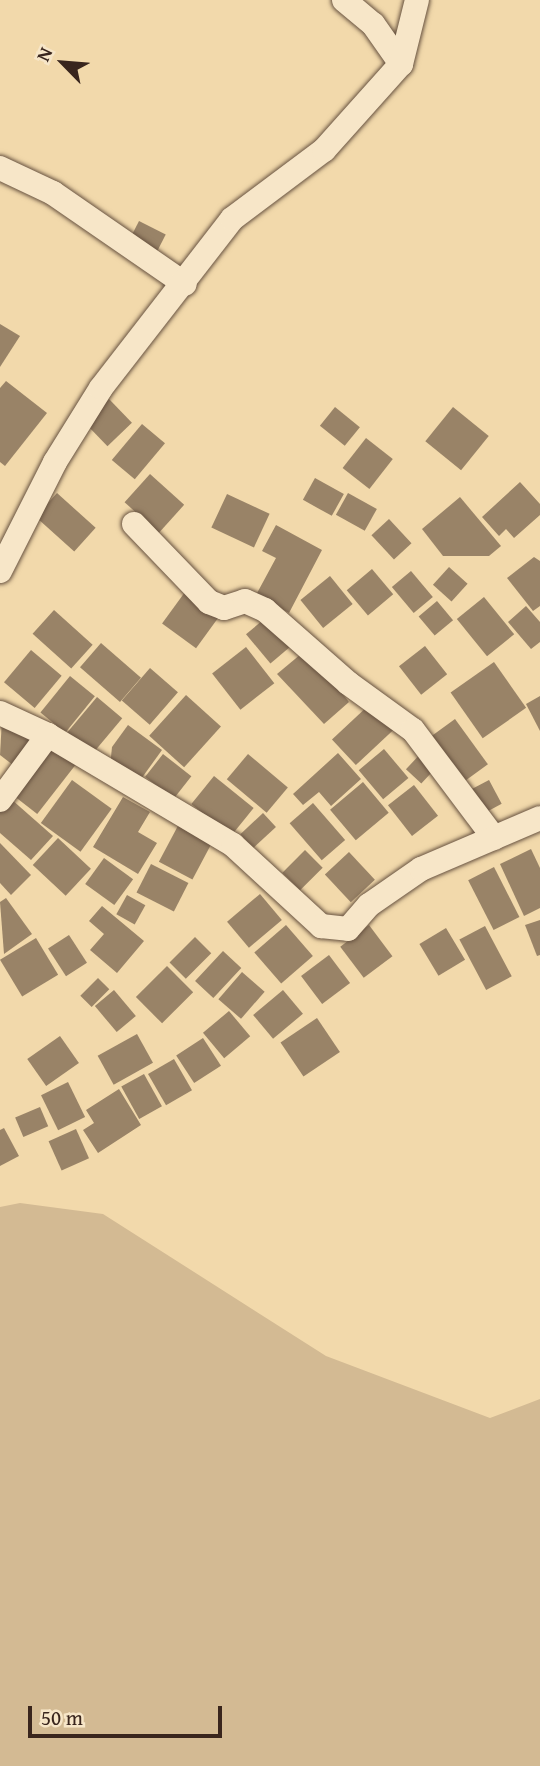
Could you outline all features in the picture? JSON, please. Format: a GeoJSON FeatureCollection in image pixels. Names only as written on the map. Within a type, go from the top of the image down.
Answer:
{"type":"FeatureCollection","features":[{"type":"Feature","properties":{"kind":"street"},"geometry":{"type":"LineString","coordinates":[[344,0],[373,24],[401,64]]}},
{"type":"Feature","properties":{"kind":"street"},"geometry":{"type":"LineString","coordinates":[[0,571],[55,462],[102,388],[185,284],[232,219],[324,150],[401,64],[417,0]]}},
{"type":"Feature","properties":{"kind":"street"},"geometry":{"type":"LineString","coordinates":[[0,169],[53,193],[185,284]]}},
{"type":"Feature","properties":{"kind":"street"},"geometry":{"type":"LineString","coordinates":[[134,524],[209,602],[224,608],[245,601],[265,610],[348,683],[413,730],[494,838]]}},
{"type":"Feature","properties":{"kind":"street"},"geometry":{"type":"LineString","coordinates":[[0,713],[48,735],[233,845],[321,926],[348,929],[369,905],[421,869],[540,818]]}},
{"type":"Feature","properties":{"kind":"street"},"geometry":{"type":"LineString","coordinates":[[0,800],[48,735]]}},
{"type":"Feature","properties":{"kind":"shaded area"},"geometry":{"type":"Polygon","coordinates":[[[20,1203],[103,1214],[326,1356],[490,1418],[540,1399],[540,1766],[0,1766],[0,1207],[20,1203]]]}},
{"type":"Feature","properties":{"kind":"building"},"geometry":{"type":"Polygon","coordinates":[[[139,221],[166,235],[156,253],[129,240],[139,221]]]}},
{"type":"Feature","properties":{"kind":"building"},"geometry":{"type":"Polygon","coordinates":[[[0,324],[20,336],[0,367],[0,324]]]}},
{"type":"Feature","properties":{"kind":"building"},"geometry":{"type":"Polygon","coordinates":[[[6,381],[47,413],[5,466],[0,462],[0,388],[6,381]]]}},
{"type":"Feature","properties":{"kind":"building"},"geometry":{"type":"Polygon","coordinates":[[[109,399],[132,423],[107,446],[85,423],[109,399]]]}},
{"type":"Feature","properties":{"kind":"building"},"geometry":{"type":"Polygon","coordinates":[[[335,407],[360,427],[345,446],[320,426],[335,407]]]}},
{"type":"Feature","properties":{"kind":"building"},"geometry":{"type":"Polygon","coordinates":[[[453,407],[489,436],[461,470],[425,441],[453,407]]]}},
{"type":"Feature","properties":{"kind":"building"},"geometry":{"type":"Polygon","coordinates":[[[142,424],[165,443],[135,479],[112,460],[142,424]]]}},
{"type":"Feature","properties":{"kind":"building"},"geometry":{"type":"Polygon","coordinates":[[[366,438],[393,459],[369,489],[343,468],[366,438]]]}},
{"type":"Feature","properties":{"kind":"building"},"geometry":{"type":"Polygon","coordinates":[[[150,474],[184,505],[159,533],[125,502],[150,474]]]}},
{"type":"Feature","properties":{"kind":"building"},"geometry":{"type":"Polygon","coordinates":[[[315,478],[344,494],[332,516],[303,500],[315,478]]]}},
{"type":"Feature","properties":{"kind":"building"},"geometry":{"type":"Polygon","coordinates":[[[520,482],[540,504],[540,515],[514,538],[506,529],[499,536],[482,517],[520,482]]]}},
{"type":"Feature","properties":{"kind":"building"},"geometry":{"type":"Polygon","coordinates":[[[57,493],[96,528],[74,552],[36,517],[57,493]]]}},
{"type":"Feature","properties":{"kind":"building"},"geometry":{"type":"Polygon","coordinates":[[[348,493],[377,509],[365,531],[336,515],[348,493]]]}},
{"type":"Feature","properties":{"kind":"building"},"geometry":{"type":"Polygon","coordinates":[[[227,494],[270,514],[254,547],[211,528],[227,494]]]}},
{"type":"Feature","properties":{"kind":"building"},"geometry":{"type":"Polygon","coordinates":[[[460,497],[501,546],[489,556],[443,556],[422,529],[460,497]]]}},
{"type":"Feature","properties":{"kind":"building"},"geometry":{"type":"Polygon","coordinates":[[[389,519],[412,543],[394,560],[371,535],[389,519]]]}},
{"type":"Feature","properties":{"kind":"building"},"geometry":{"type":"Polygon","coordinates":[[[276,525],[322,550],[289,613],[256,595],[276,558],[262,551],[276,525]]]}},
{"type":"Feature","properties":{"kind":"building"},"geometry":{"type":"Polygon","coordinates":[[[534,557],[540,561],[540,606],[533,611],[507,578],[534,557]]]}},
{"type":"Feature","properties":{"kind":"building"},"geometry":{"type":"Polygon","coordinates":[[[449,567],[468,584],[452,602],[433,585],[449,567]]]}},
{"type":"Feature","properties":{"kind":"building"},"geometry":{"type":"Polygon","coordinates":[[[372,569],[393,594],[368,615],[347,590],[372,569]]]}},
{"type":"Feature","properties":{"kind":"building"},"geometry":{"type":"Polygon","coordinates":[[[411,571],[433,597],[414,613],[392,587],[411,571]]]}},
{"type":"Feature","properties":{"kind":"building"},"geometry":{"type":"Polygon","coordinates":[[[330,576],[353,604],[323,628],[300,600],[330,576]]]}},
{"type":"Feature","properties":{"kind":"building"},"geometry":{"type":"Polygon","coordinates":[[[185,592],[219,617],[196,648],[162,624],[185,592]]]}},
{"type":"Feature","properties":{"kind":"building"},"geometry":{"type":"Polygon","coordinates":[[[484,597],[514,634],[487,656],[457,619],[484,597]]]}},
{"type":"Feature","properties":{"kind":"building"},"geometry":{"type":"Polygon","coordinates":[[[437,601],[453,620],[435,636],[419,616],[437,601]]]}},
{"type":"Feature","properties":{"kind":"building"},"geometry":{"type":"Polygon","coordinates":[[[526,606],[540,622],[540,642],[531,649],[508,622],[526,606]]]}},
{"type":"Feature","properties":{"kind":"building"},"geometry":{"type":"Polygon","coordinates":[[[54,610],[93,645],[71,669],[33,634],[54,610]]]}},
{"type":"Feature","properties":{"kind":"building"},"geometry":{"type":"Polygon","coordinates":[[[269,615],[293,644],[270,663],[246,634],[269,615]]]}},
{"type":"Feature","properties":{"kind":"building"},"geometry":{"type":"Polygon","coordinates":[[[101,643],[141,678],[120,702],[80,667],[101,643]]]}},
{"type":"Feature","properties":{"kind":"building"},"geometry":{"type":"Polygon","coordinates":[[[425,646],[447,674],[421,695],[399,666],[425,646]]]}},
{"type":"Feature","properties":{"kind":"building"},"geometry":{"type":"Polygon","coordinates":[[[246,647],[274,683],[240,710],[212,673],[246,647]]]}},
{"type":"Feature","properties":{"kind":"building"},"geometry":{"type":"Polygon","coordinates":[[[307,649],[349,702],[324,724],[277,674],[307,649]]]}},
{"type":"Feature","properties":{"kind":"building"},"geometry":{"type":"Polygon","coordinates":[[[31,650],[62,676],[35,708],[4,682],[31,650]]]}},
{"type":"Feature","properties":{"kind":"building"},"geometry":{"type":"Polygon","coordinates":[[[494,662],[526,708],[483,738],[451,692],[494,662]]]}},
{"type":"Feature","properties":{"kind":"building"},"geometry":{"type":"Polygon","coordinates":[[[150,668],[178,692],[150,725],[122,700],[150,668]]]}},
{"type":"Feature","properties":{"kind":"building"},"geometry":{"type":"Polygon","coordinates":[[[70,676],[95,696],[65,733],[40,713],[70,676]]]}},
{"type":"Feature","properties":{"kind":"building"},"geometry":{"type":"Polygon","coordinates":[[[186,695],[221,726],[184,767],[149,736],[186,695]]]}},
{"type":"Feature","properties":{"kind":"building"},"geometry":{"type":"Polygon","coordinates":[[[540,696],[540,731],[526,704],[540,696]]]}},
{"type":"Feature","properties":{"kind":"building"},"geometry":{"type":"Polygon","coordinates":[[[97,697],[122,718],[91,755],[66,734],[97,697]]]}},
{"type":"Feature","properties":{"kind":"building"},"geometry":{"type":"Polygon","coordinates":[[[370,704],[394,730],[356,765],[332,739],[370,704]]]}},
{"type":"Feature","properties":{"kind":"building"},"geometry":{"type":"Polygon","coordinates":[[[2,719],[31,742],[13,765],[0,755],[2,719]]]}},
{"type":"Feature","properties":{"kind":"building"},"geometry":{"type":"Polygon","coordinates":[[[455,719],[488,764],[463,783],[430,737],[455,719]]]}},
{"type":"Feature","properties":{"kind":"building"},"geometry":{"type":"Polygon","coordinates":[[[128,725],[162,750],[136,786],[110,767],[112,747],[128,725]]]}},
{"type":"Feature","properties":{"kind":"building"},"geometry":{"type":"Polygon","coordinates":[[[50,744],[76,764],[37,814],[11,794],[50,744]]]}},
{"type":"Feature","properties":{"kind":"building"},"geometry":{"type":"Polygon","coordinates":[[[384,749],[408,778],[383,799],[359,770],[384,749]]]}},
{"type":"Feature","properties":{"kind":"building"},"geometry":{"type":"Polygon","coordinates":[[[423,751],[438,765],[421,784],[406,769],[423,751]]]}},
{"type":"Feature","properties":{"kind":"building"},"geometry":{"type":"Polygon","coordinates":[[[338,753],[361,779],[331,806],[319,792],[303,805],[293,794],[338,753]]]}},
{"type":"Feature","properties":{"kind":"building"},"geometry":{"type":"Polygon","coordinates":[[[163,754],[191,776],[174,799],[145,777],[163,754]]]}},
{"type":"Feature","properties":{"kind":"building"},"geometry":{"type":"Polygon","coordinates":[[[248,754],[288,787],[267,813],[227,779],[248,754]]]}},
{"type":"Feature","properties":{"kind":"building"},"geometry":{"type":"Polygon","coordinates":[[[214,776],[254,808],[231,836],[191,804],[214,776]]]}},
{"type":"Feature","properties":{"kind":"building"},"geometry":{"type":"Polygon","coordinates":[[[72,780],[112,809],[80,852],[41,823],[72,780]]]}},
{"type":"Feature","properties":{"kind":"building"},"geometry":{"type":"Polygon","coordinates":[[[489,780],[502,804],[483,814],[470,790],[489,780]]]}},
{"type":"Feature","properties":{"kind":"building"},"geometry":{"type":"Polygon","coordinates":[[[363,782],[389,813],[356,840],[330,810],[363,782]]]}},
{"type":"Feature","properties":{"kind":"building"},"geometry":{"type":"Polygon","coordinates":[[[414,785],[438,816],[412,836],[388,805],[414,785]]]}},
{"type":"Feature","properties":{"kind":"building"},"geometry":{"type":"Polygon","coordinates":[[[123,797],[150,812],[138,832],[157,843],[138,874],[93,847],[123,797]]]}},
{"type":"Feature","properties":{"kind":"building"},"geometry":{"type":"Polygon","coordinates":[[[11,799],[53,836],[31,860],[0,833],[0,811],[11,799]]]}},
{"type":"Feature","properties":{"kind":"building"},"geometry":{"type":"Polygon","coordinates":[[[313,803],[345,840],[322,860],[290,823],[313,803]]]}},
{"type":"Feature","properties":{"kind":"building"},"geometry":{"type":"Polygon","coordinates":[[[263,813],[276,827],[253,848],[240,834],[263,813]]]}},
{"type":"Feature","properties":{"kind":"building"},"geometry":{"type":"Polygon","coordinates":[[[180,822],[214,840],[192,880],[159,862],[180,822]]]}},
{"type":"Feature","properties":{"kind":"building"},"geometry":{"type":"Polygon","coordinates":[[[58,838],[91,869],[66,896],[33,865],[58,838]]]}},
{"type":"Feature","properties":{"kind":"building"},"geometry":{"type":"Polygon","coordinates":[[[0,843],[31,875],[11,895],[0,883],[0,843]]]}},
{"type":"Feature","properties":{"kind":"building"},"geometry":{"type":"Polygon","coordinates":[[[531,849],[540,868],[540,908],[524,916],[500,864],[531,849]]]}},
{"type":"Feature","properties":{"kind":"building"},"geometry":{"type":"Polygon","coordinates":[[[305,850],[323,868],[300,890],[282,873],[305,850]]]}},
{"type":"Feature","properties":{"kind":"building"},"geometry":{"type":"Polygon","coordinates":[[[349,852],[375,880],[351,902],[325,875],[349,852]]]}},
{"type":"Feature","properties":{"kind":"building"},"geometry":{"type":"Polygon","coordinates":[[[104,858],[133,879],[114,905],[85,884],[104,858]]]}},
{"type":"Feature","properties":{"kind":"building"},"geometry":{"type":"Polygon","coordinates":[[[151,864],[188,883],[174,912],[136,893],[151,864]]]}},
{"type":"Feature","properties":{"kind":"building"},"geometry":{"type":"Polygon","coordinates":[[[494,867],[519,917],[494,930],[468,880],[494,867]]]}},
{"type":"Feature","properties":{"kind":"building"},"geometry":{"type":"Polygon","coordinates":[[[260,894],[282,920],[249,948],[227,922],[260,894]]]}},
{"type":"Feature","properties":{"kind":"building"},"geometry":{"type":"Polygon","coordinates":[[[127,895],[145,905],[135,924],[116,914],[127,895]]]}},
{"type":"Feature","properties":{"kind":"building"},"geometry":{"type":"Polygon","coordinates":[[[6,898],[32,934],[4,954],[0,902],[6,898]]]}},
{"type":"Feature","properties":{"kind":"building"},"geometry":{"type":"Polygon","coordinates":[[[102,906],[144,941],[117,973],[90,950],[104,934],[89,921],[102,906]]]}},
{"type":"Feature","properties":{"kind":"building"},"geometry":{"type":"Polygon","coordinates":[[[540,920],[540,955],[537,956],[525,925],[540,920]]]}},
{"type":"Feature","properties":{"kind":"building"},"geometry":{"type":"Polygon","coordinates":[[[286,925],[313,956],[281,983],[254,953],[286,925]]]}},
{"type":"Feature","properties":{"kind":"building"},"geometry":{"type":"Polygon","coordinates":[[[369,925],[392,956],[364,978],[340,947],[369,925]]]}},
{"type":"Feature","properties":{"kind":"building"},"geometry":{"type":"Polygon","coordinates":[[[485,926],[512,976],[486,990],[459,940],[485,926]]]}},
{"type":"Feature","properties":{"kind":"building"},"geometry":{"type":"Polygon","coordinates":[[[446,928],[465,960],[438,976],[419,944],[446,928]]]}},
{"type":"Feature","properties":{"kind":"building"},"geometry":{"type":"Polygon","coordinates":[[[69,935],[87,963],[66,976],[48,949],[69,935]]]}},
{"type":"Feature","properties":{"kind":"building"},"geometry":{"type":"Polygon","coordinates":[[[195,937],[211,953],[186,979],[170,962],[195,937]]]}},
{"type":"Feature","properties":{"kind":"building"},"geometry":{"type":"Polygon","coordinates":[[[36,938],[58,975],[22,996],[0,960],[36,938]]]}},
{"type":"Feature","properties":{"kind":"building"},"geometry":{"type":"Polygon","coordinates":[[[223,951],[241,968],[213,998],[195,981],[223,951]]]}},
{"type":"Feature","properties":{"kind":"building"},"geometry":{"type":"Polygon","coordinates":[[[329,955],[350,983],[322,1004],[301,976],[329,955]]]}},
{"type":"Feature","properties":{"kind":"building"},"geometry":{"type":"Polygon","coordinates":[[[167,966],[193,992],[162,1023],[136,997],[167,966]]]}},
{"type":"Feature","properties":{"kind":"building"},"geometry":{"type":"Polygon","coordinates":[[[242,972],[265,992],[241,1019],[218,999],[242,972]]]}},
{"type":"Feature","properties":{"kind":"building"},"geometry":{"type":"Polygon","coordinates":[[[98,978],[109,989],[92,1007],[80,996],[98,978]]]}},
{"type":"Feature","properties":{"kind":"building"},"geometry":{"type":"Polygon","coordinates":[[[114,990],[136,1016],[117,1032],[95,1006],[114,990]]]}},
{"type":"Feature","properties":{"kind":"building"},"geometry":{"type":"Polygon","coordinates":[[[283,990],[303,1014],[273,1039],[253,1015],[283,990]]]}},
{"type":"Feature","properties":{"kind":"building"},"geometry":{"type":"Polygon","coordinates":[[[229,1011],[250,1036],[224,1058],[203,1033],[229,1011]]]}},
{"type":"Feature","properties":{"kind":"building"},"geometry":{"type":"Polygon","coordinates":[[[317,1018],[340,1052],[303,1077],[281,1043],[317,1018]]]}},
{"type":"Feature","properties":{"kind":"building"},"geometry":{"type":"Polygon","coordinates":[[[137,1034],[153,1063],[114,1085],[98,1056],[137,1034]]]}},
{"type":"Feature","properties":{"kind":"building"},"geometry":{"type":"Polygon","coordinates":[[[60,1036],[79,1063],[46,1086],[27,1059],[60,1036]]]}},
{"type":"Feature","properties":{"kind":"building"},"geometry":{"type":"Polygon","coordinates":[[[203,1038],[221,1066],[194,1083],[176,1055],[203,1038]]]}},
{"type":"Feature","properties":{"kind":"building"},"geometry":{"type":"Polygon","coordinates":[[[174,1059],[192,1090],[166,1105],[148,1074],[174,1059]]]}},
{"type":"Feature","properties":{"kind":"building"},"geometry":{"type":"Polygon","coordinates":[[[144,1074],[162,1106],[139,1119],[121,1087],[144,1074]]]}},
{"type":"Feature","properties":{"kind":"building"},"geometry":{"type":"Polygon","coordinates":[[[68,1082],[85,1117],[58,1130],[41,1095],[68,1082]]]}},
{"type":"Feature","properties":{"kind":"building"},"geometry":{"type":"Polygon","coordinates":[[[119,1089],[141,1125],[98,1153],[83,1130],[94,1123],[86,1110],[119,1089]]]}},
{"type":"Feature","properties":{"kind":"building"},"geometry":{"type":"Polygon","coordinates":[[[40,1107],[48,1126],[23,1137],[15,1118],[40,1107]]]}},
{"type":"Feature","properties":{"kind":"building"},"geometry":{"type":"Polygon","coordinates":[[[4,1128],[19,1156],[0,1166],[0,1130],[4,1128]]]}},
{"type":"Feature","properties":{"kind":"building"},"geometry":{"type":"Polygon","coordinates":[[[76,1129],[89,1158],[62,1170],[49,1141],[76,1129]]]}}]}
